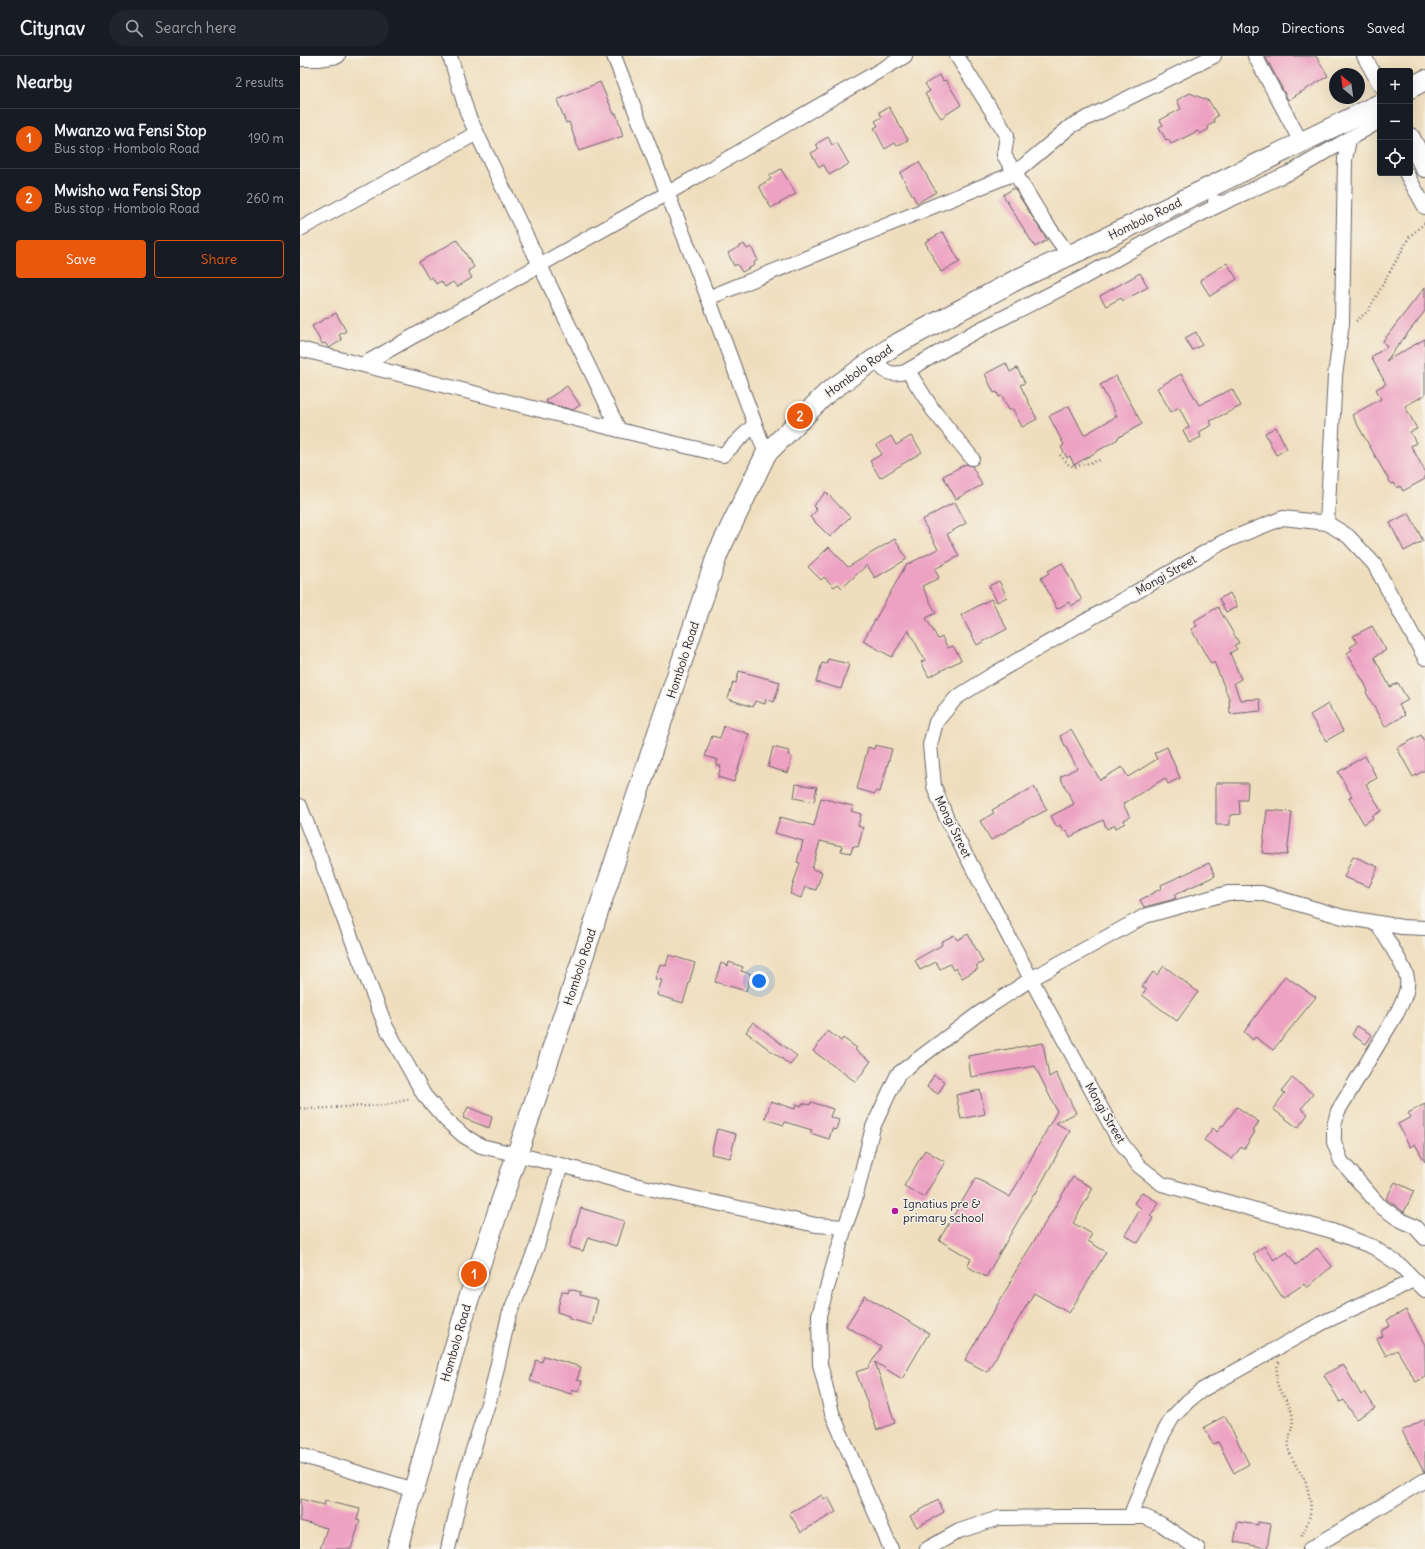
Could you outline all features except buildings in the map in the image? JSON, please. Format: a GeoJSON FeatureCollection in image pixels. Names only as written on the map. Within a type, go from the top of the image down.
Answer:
{"type":"FeatureCollection","features":[{"type":"Feature","properties":{"kind":"street"},"geometry":{"type":"LineString","coordinates":[[300,58],[319,59],[338,56]]}},
{"type":"Feature","properties":{"kind":"street"},"geometry":{"type":"LineString","coordinates":[[450,56],[468,115],[619,430]]}},
{"type":"Feature","properties":{"kind":"street"},"geometry":{"type":"LineString","coordinates":[[614,56],[668,193],[766,454]]}},
{"type":"Feature","properties":{"kind":"street"},"geometry":{"type":"LineString","coordinates":[[364,364],[668,193],[905,56]]}},
{"type":"Feature","properties":{"kind":"street"},"geometry":{"type":"LineString","coordinates":[[957,56],[1007,135],[1004,155],[1043,219],[1070,255]]}},
{"type":"Feature","properties":{"kind":"street"},"geometry":{"type":"LineString","coordinates":[[708,298],[1015,173],[1071,126],[1214,56]]}},
{"type":"Feature","properties":{"kind":"street"},"geometry":{"type":"LineString","coordinates":[[1255,56],[1302,142]]}},
{"type":"Feature","properties":{"kind":"street"},"geometry":{"type":"LineString","coordinates":[[1364,56],[1377,80]]}},
{"type":"Feature","properties":{"kind":"street"},"geometry":{"type":"LineString","coordinates":[[1413,86],[1425,80]]}},
{"type":"Feature","properties":{"kind":"street","name":"Hombolo Road"},"geometry":{"type":"LineString","coordinates":[[397,1549],[468,1301],[718,553],[766,454],[827,393],[893,346],[965,306],[1018,279],[1302,142],[1377,113]]}},
{"type":"Feature","properties":{"kind":"street"},"geometry":{"type":"LineString","coordinates":[[875,359],[883,369],[889,373],[895,375],[908,371],[971,334],[1084,277],[1168,230],[1293,171],[1349,140],[1377,114]]}},
{"type":"Feature","properties":{"kind":"street"},"geometry":{"type":"LineString","coordinates":[[300,229],[477,133]]}},
{"type":"Feature","properties":{"kind":"street"},"geometry":{"type":"LineString","coordinates":[[1327,523],[1335,376],[1342,323],[1345,159],[1349,140]]}},
{"type":"Feature","properties":{"kind":"street"},"geometry":{"type":"LineString","coordinates":[[1411,140],[1425,167]]}},
{"type":"Feature","properties":{"kind":"street"},"geometry":{"type":"LineString","coordinates":[[1408,176],[1425,207]]}},
{"type":"Feature","properties":{"kind":"street"},"geometry":{"type":"LineString","coordinates":[[1191,196],[1223,203]]}},
{"type":"Feature","properties":{"kind":"street"},"geometry":{"type":"LineString","coordinates":[[300,349],[723,455],[755,424]]}},
{"type":"Feature","properties":{"kind":"street"},"geometry":{"type":"LineString","coordinates":[[908,371],[933,410],[972,458]]}},
{"type":"Feature","properties":{"kind":"street","name":"Mongi Street"},"geometry":{"type":"LineString","coordinates":[[1425,658],[1374,564],[1348,536],[1327,523],[1283,518],[1224,542],[986,679],[956,698],[936,722],[930,746],[934,786],[946,817],[1031,979],[1117,1137],[1139,1166],[1162,1184],[1332,1231],[1373,1248],[1401,1266],[1425,1290]]}},
{"type":"Feature","properties":{"kind":"street"},"geometry":{"type":"LineString","coordinates":[[300,806],[386,1027],[424,1095],[446,1120],[464,1136],[481,1146],[561,1165],[630,1184],[816,1225],[845,1227]]}},
{"type":"Feature","properties":{"kind":"street"},"geometry":{"type":"LineString","coordinates":[[891,1549],[832,1413],[820,1364],[819,1315],[845,1227],[855,1199],[873,1127],[898,1074],[978,1014],[1031,979],[1145,916],[1228,893],[1261,893],[1344,916],[1402,927],[1425,928]]}},
{"type":"Feature","properties":{"kind":"street"},"geometry":{"type":"LineString","coordinates":[[1377,923],[1407,977],[1406,987],[1397,1013],[1338,1111],[1334,1126],[1334,1142],[1341,1161],[1379,1205],[1397,1218],[1415,1227],[1425,1238]]}},
{"type":"Feature","properties":{"kind":"street"},"geometry":{"type":"LineString","coordinates":[[448,1549],[466,1472],[491,1394],[509,1315],[537,1246],[561,1165]]}},
{"type":"Feature","properties":{"kind":"street"},"geometry":{"type":"LineString","coordinates":[[1130,1517],[1163,1434],[1172,1418],[1188,1401],[1202,1390],[1324,1322],[1415,1280]]}},
{"type":"Feature","properties":{"kind":"street"},"geometry":{"type":"LineString","coordinates":[[300,1455],[414,1490]]}},
{"type":"Feature","properties":{"kind":"street"},"geometry":{"type":"LineString","coordinates":[[1304,1546],[1425,1480]]}},
{"type":"Feature","properties":{"kind":"street"},"geometry":{"type":"LineString","coordinates":[[926,1549],[959,1531],[999,1518],[1130,1517],[1145,1517],[1160,1524],[1198,1549]]}},
{"type":"Feature","properties":{"kind":"path"},"geometry":{"type":"LineString","coordinates":[[1342,323],[1351,324],[1368,312],[1404,243],[1425,223]]}},
{"type":"Feature","properties":{"kind":"path"},"geometry":{"type":"LineString","coordinates":[[1060,456],[1068,464],[1074,467],[1100,460]]}},
{"type":"Feature","properties":{"kind":"path"},"geometry":{"type":"LineString","coordinates":[[300,1108],[308,1109],[386,1105],[424,1095]]}},
{"type":"Feature","properties":{"kind":"path"},"geometry":{"type":"LineString","coordinates":[[1286,1343],[1277,1369],[1276,1378],[1277,1384],[1291,1411],[1290,1455],[1305,1480],[1312,1507],[1304,1546]]}},
{"type":"Feature","properties":{"kind":"place","name":"Mwisho wa Fensi Stop"},"geometry":{"type":"Point","coordinates":[800,416]}},
{"type":"Feature","properties":{"kind":"place","name":"Ignatius pre & primary school"},"geometry":{"type":"Point","coordinates":[895,1211]}},
{"type":"Feature","properties":{"kind":"place","name":"Mwanzo wa Fensi Stop"},"geometry":{"type":"Point","coordinates":[474,1274]}}]}
